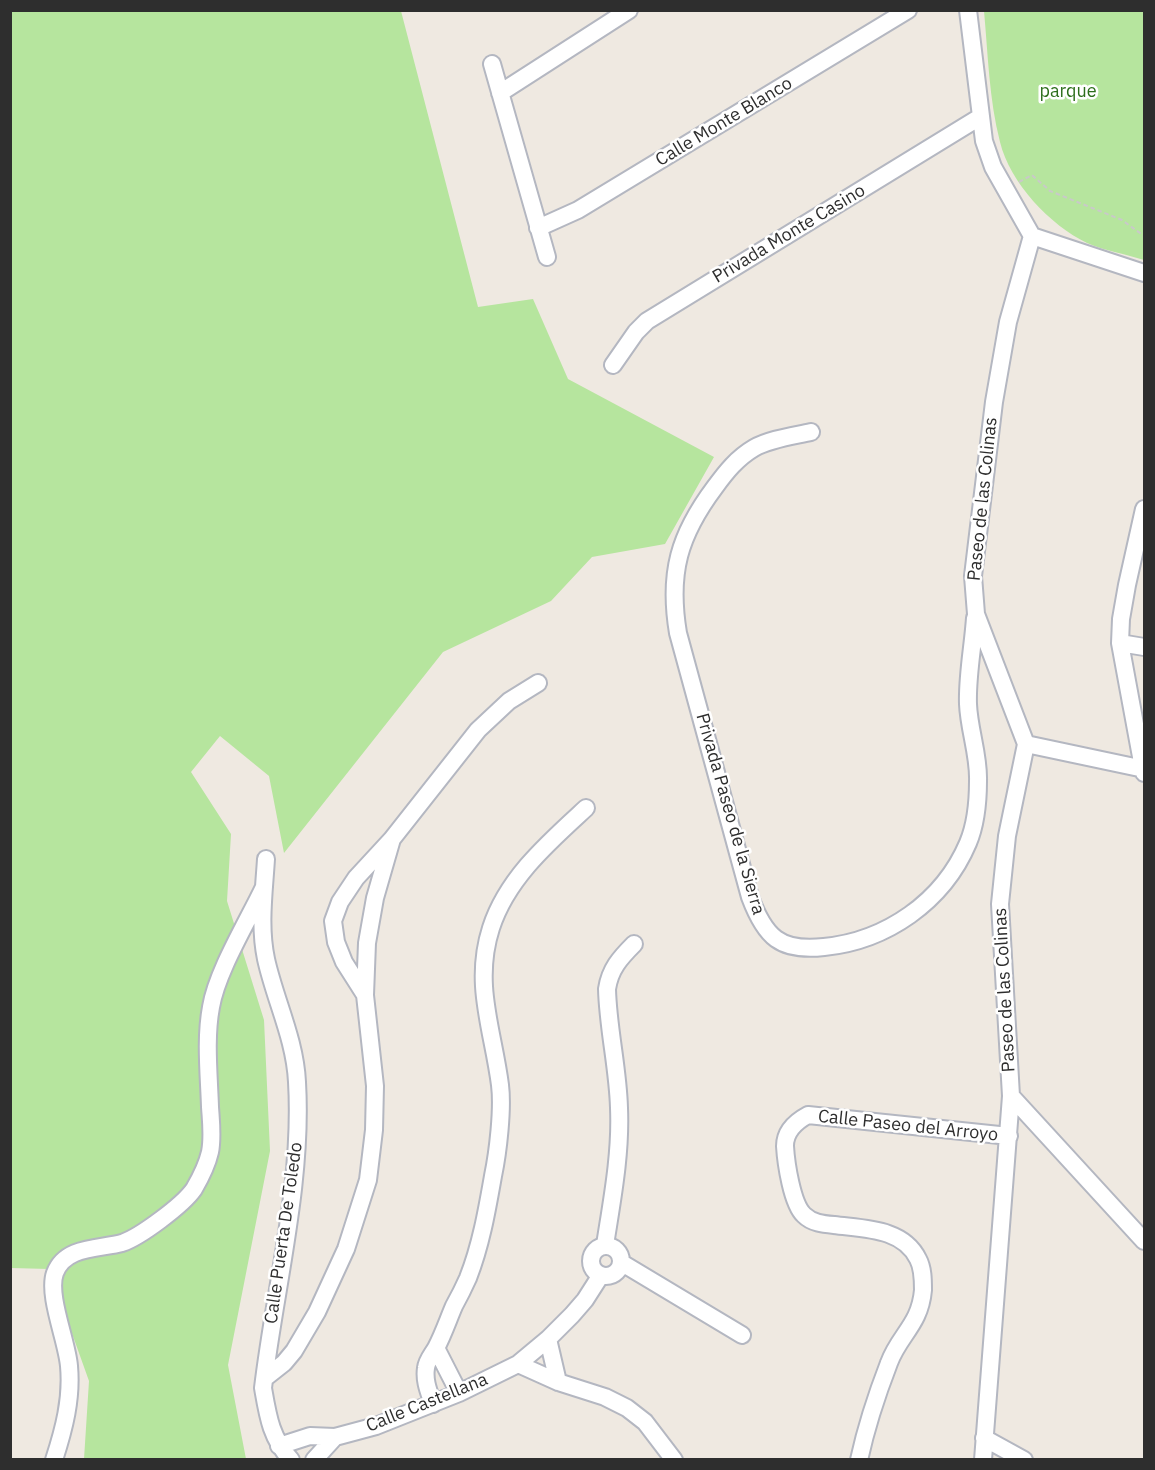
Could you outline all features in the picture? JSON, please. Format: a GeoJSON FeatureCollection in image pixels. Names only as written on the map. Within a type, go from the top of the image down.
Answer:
{"type":"FeatureCollection","features":[{"type":"Feature","properties":{"kind":"street"},"geometry":{"type":"LineString","coordinates":[[500,93],[629,10]]}},
{"type":"Feature","properties":{"kind":"street","name":"Calle Monte Blanco"},"geometry":{"type":"LineString","coordinates":[[538,228],[578,210],[908,10]]}},
{"type":"Feature","properties":{"kind":"street"},"geometry":{"type":"LineString","coordinates":[[968,10],[984,141],[993,167],[1032,236],[1144,273]]}},
{"type":"Feature","properties":{"kind":"street"},"geometry":{"type":"LineString","coordinates":[[492,64],[547,257]]}},
{"type":"Feature","properties":{"kind":"street","name":"Privada Monte Casino"},"geometry":{"type":"LineString","coordinates":[[613,365],[646,321],[980,117]]}},
{"type":"Feature","properties":{"kind":"street","name":"Paseo de las Colinas"},"geometry":{"type":"LineString","coordinates":[[982,1460],[1011,1096],[1000,904],[1007,836],[1026,744],[976,614],[973,576],[994,402],[1008,322],[1032,236]]}},
{"type":"Feature","properties":{"kind":"street","name":"Privada Paseo de la Sierra"},"geometry":{"type":"LineString","coordinates":[[811,432],[756,447],[734,464],[711,492],[691,524],[680,551],[675,577],[678,633],[750,897],[757,916],[770,934],[781,942],[791,947],[814,948],[838,946],[874,936],[904,919],[928,901],[958,864],[969,842],[977,809],[978,777],[968,704],[976,614]]}},
{"type":"Feature","properties":{"kind":"street"},"geometry":{"type":"LineString","coordinates":[[1026,744],[1144,770],[1120,643],[1125,596],[1144,509]]}},
{"type":"Feature","properties":{"kind":"street"},"geometry":{"type":"LineString","coordinates":[[1120,643],[1144,647]]}},
{"type":"Feature","properties":{"kind":"street"},"geometry":{"type":"LineString","coordinates":[[365,995],[344,962],[336,942],[333,921],[335,912],[346,892],[392,840],[478,730],[509,701],[538,683]]}},
{"type":"Feature","properties":{"kind":"street"},"geometry":{"type":"LineString","coordinates":[[433,1404],[427,1387],[426,1370],[468,1279],[478,1251],[494,1172],[499,1130],[501,1087],[486,1012],[483,975],[485,951],[492,925],[503,900],[525,869],[586,808]]}},
{"type":"Feature","properties":{"kind":"street"},"geometry":{"type":"LineString","coordinates":[[265,1378],[284,1363],[294,1351],[317,1312],[346,1249],[368,1180],[374,1130],[375,1086],[365,995],[370,921],[392,840]]}},
{"type":"Feature","properties":{"kind":"street","name":"Calle Puerta De Toledo"},"geometry":{"type":"LineString","coordinates":[[266,859],[262,924],[265,956],[273,989],[290,1035],[296,1059],[298,1082],[294,1183],[263,1388],[267,1414],[279,1446],[291,1460]]}},
{"type":"Feature","properties":{"kind":"street"},"geometry":{"type":"LineString","coordinates":[[54,1460],[65,1427],[69,1397],[65,1340],[53,1295],[52,1282],[56,1271],[71,1255],[90,1248],[123,1242],[147,1230],[192,1191],[206,1166],[212,1137],[209,1039],[213,993],[264,887]]}},
{"type":"Feature","properties":{"kind":"street"},"geometry":{"type":"LineString","coordinates":[[605,1245],[616,1171],[619,1112],[618,1083],[607,989],[609,977],[616,963],[634,944]]}},
{"type":"Feature","properties":{"kind":"street"},"geometry":{"type":"LineString","coordinates":[[1011,1096],[1144,1241]]}},
{"type":"Feature","properties":{"kind":"street","name":"Calle Paseo del Arroyo"},"geometry":{"type":"LineString","coordinates":[[859,1460],[889,1361],[914,1323],[922,1304],[923,1279],[919,1260],[908,1245],[897,1237],[880,1231],[816,1223],[806,1217],[798,1208],[786,1158],[785,1142],[788,1131],[798,1120],[808,1115],[1009,1136]]}},
{"type":"Feature","properties":{"kind":"street"},"geometry":{"type":"LineString","coordinates":[[605,1245],[616,1248],[622,1263],[616,1273],[601,1275],[593,1269],[591,1259],[596,1249],[605,1245]]}},
{"type":"Feature","properties":{"kind":"street"},"geometry":{"type":"LineString","coordinates":[[622,1263],[742,1335]]}},
{"type":"Feature","properties":{"kind":"street","name":"Calle Castellana"},"geometry":{"type":"LineString","coordinates":[[279,1446],[310,1436],[335,1437],[376,1426],[459,1393],[518,1364],[548,1339],[585,1300],[601,1275]]}},
{"type":"Feature","properties":{"kind":"street"},"geometry":{"type":"LineString","coordinates":[[268,1345],[302,1336]]}},
{"type":"Feature","properties":{"kind":"street"},"geometry":{"type":"LineString","coordinates":[[548,1339],[558,1382]]}},
{"type":"Feature","properties":{"kind":"street"},"geometry":{"type":"LineString","coordinates":[[436,1348],[459,1393]]}},
{"type":"Feature","properties":{"kind":"street"},"geometry":{"type":"LineString","coordinates":[[518,1364],[558,1382],[605,1397],[627,1408],[645,1422],[674,1460]]}},
{"type":"Feature","properties":{"kind":"street"},"geometry":{"type":"LineString","coordinates":[[315,1460],[335,1437]]}},
{"type":"Feature","properties":{"kind":"street"},"geometry":{"type":"LineString","coordinates":[[984,1438],[1024,1460]]}},
{"type":"Feature","properties":{"kind":"path"},"geometry":{"type":"LineString","coordinates":[[1005,190],[1032,175],[1050,191],[1122,220],[1144,236]]}},
{"type":"Feature","properties":{"kind":"green space"},"geometry":{"type":"Polygon","coordinates":[[[10,11],[401,11],[478,307],[533,299],[568,379],[714,457],[665,544],[592,557],[551,601],[443,652],[284,853],[269,776],[220,736],[191,772],[231,834],[227,901],[264,1020],[270,1151],[228,1365],[246,1459],[84,1459],[89,1381],[49,1269],[11,1268],[10,11]]]}},
{"type":"Feature","properties":{"kind":"green space","name":"parque"},"geometry":{"type":"Polygon","coordinates":[[[984,11],[1144,11],[1144,260],[1094,246],[1073,235],[1033,201],[1013,173],[1000,142],[993,109],[984,11]]]}}]}
